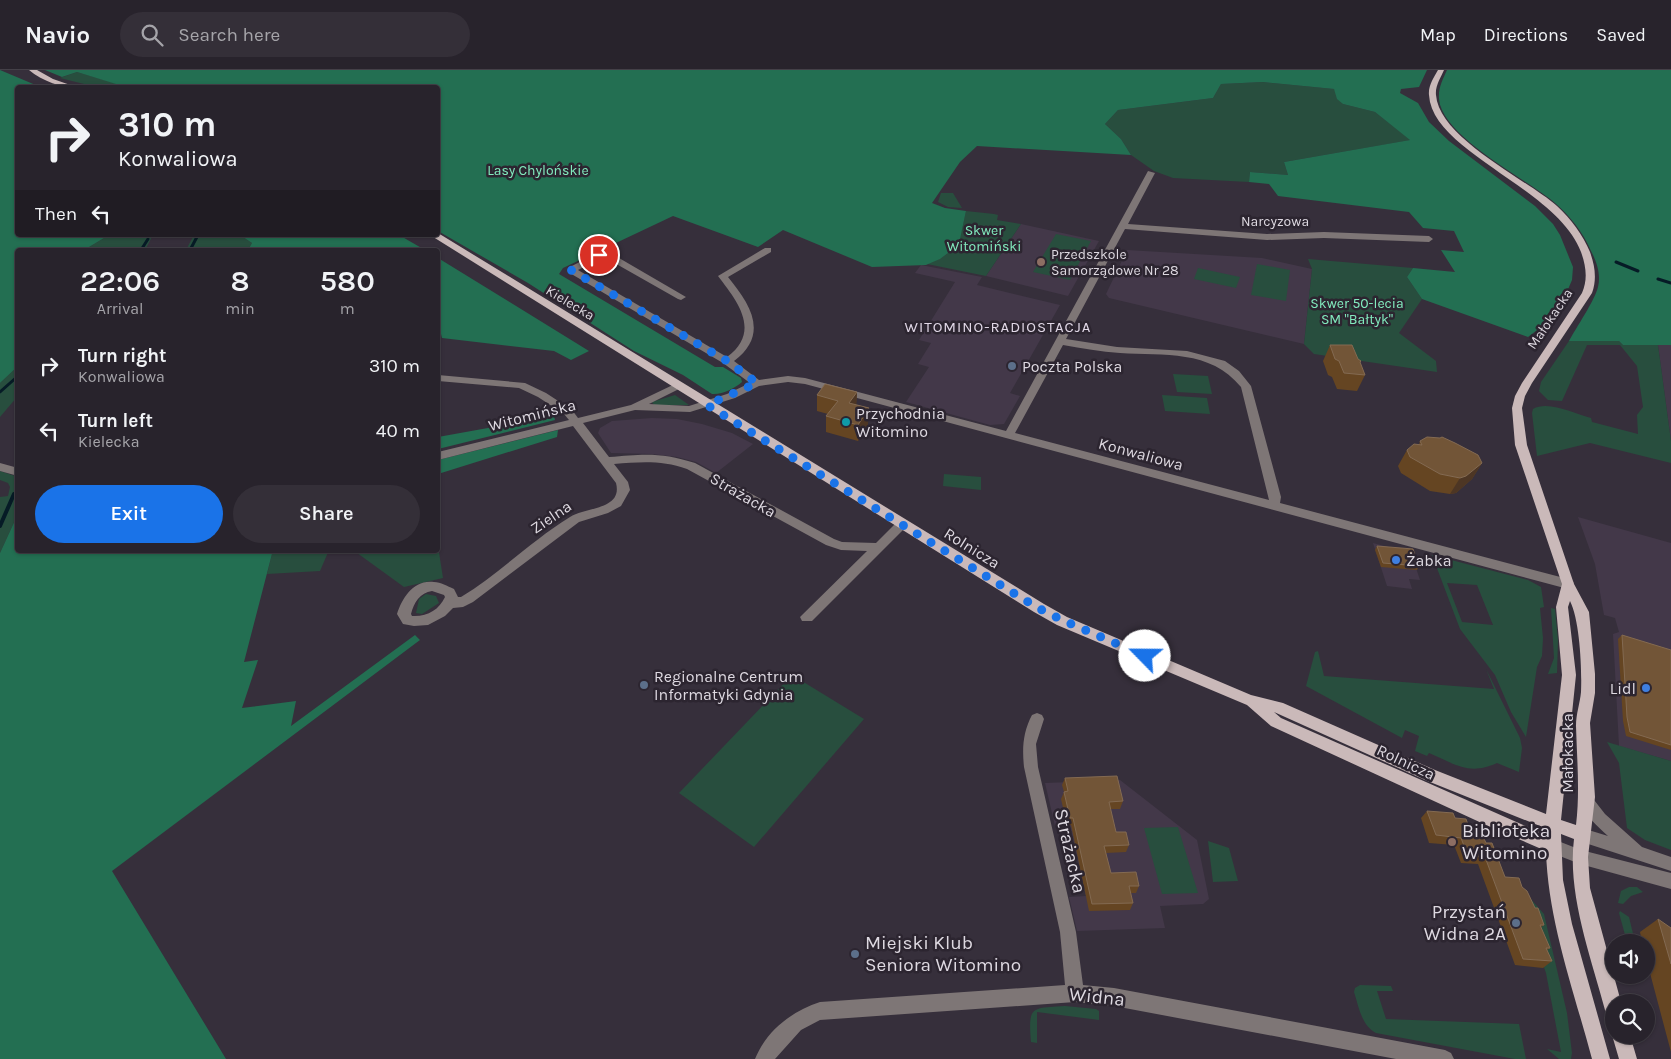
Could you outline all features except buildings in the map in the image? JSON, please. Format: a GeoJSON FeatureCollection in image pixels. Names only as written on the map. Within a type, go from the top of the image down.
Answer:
{"type":"FeatureCollection","features":[{"type":"Feature","properties":{"kind":"main road"},"geometry":{"type":"LineString","coordinates":[[32,70],[51,80],[67,85]]}},
{"type":"Feature","properties":{"kind":"main road","name":"Małokacka"},"geometry":{"type":"LineString","coordinates":[[1441,70],[1432,92],[1433,104],[1441,120],[1471,148],[1559,213],[1572,228],[1589,262],[1591,279],[1588,293],[1527,383],[1520,396],[1518,408],[1521,445],[1568,584],[1582,612],[1588,674],[1583,723],[1586,801],[1580,857],[1582,888],[1589,922],[1609,994]]}},
{"type":"Feature","properties":{"kind":"main road","name":"Kielecka"},"geometry":{"type":"LineString","coordinates":[[437,237],[692,396]]}},
{"type":"Feature","properties":{"kind":"main road","name":"Rolnicza"},"geometry":{"type":"LineString","coordinates":[[692,396],[1005,589],[1062,620],[1249,700],[1287,711],[1430,775],[1582,835]]}},
{"type":"Feature","properties":{"kind":"main road","name":"Małokacka"},"geometry":{"type":"LineString","coordinates":[[1568,584],[1562,607],[1569,675],[1554,824],[1555,880],[1564,924],[1601,1059]]}},
{"type":"Feature","properties":{"kind":"main road","name":"Rolnicza"},"geometry":{"type":"LineString","coordinates":[[1249,700],[1276,722],[1491,820],[1554,846]]}},
{"type":"Feature","properties":{"kind":"main road"},"geometry":{"type":"LineString","coordinates":[[1624,1044],[1628,1059]]}},
{"type":"Feature","properties":{"kind":"street"},"geometry":{"type":"LineString","coordinates":[[1009,436],[1151,173]]}},
{"type":"Feature","properties":{"kind":"street","name":"Narcyzowa"},"geometry":{"type":"LineString","coordinates":[[1122,226],[1267,238],[1324,235],[1429,239]]}},
{"type":"Feature","properties":{"kind":"street"},"geometry":{"type":"LineString","coordinates":[[727,361],[740,352],[748,336],[751,323],[747,310],[723,276],[768,250]]}},
{"type":"Feature","properties":{"kind":"street","name":"Kielecka"},"geometry":{"type":"LineString","coordinates":[[681,297],[604,253],[571,270],[727,361],[757,383]]}},
{"type":"Feature","properties":{"kind":"street"},"geometry":{"type":"LineString","coordinates":[[1060,341],[1088,347],[1196,356],[1227,367],[1246,386],[1275,497],[1274,506]]}},
{"type":"Feature","properties":{"kind":"street","name":"Zielna"},"geometry":{"type":"LineString","coordinates":[[440,378],[521,385],[568,412],[622,482],[624,490],[618,504],[608,510],[590,513],[575,519],[468,599],[463,602],[450,603]]}},
{"type":"Feature","properties":{"kind":"street"},"geometry":{"type":"LineString","coordinates":[[440,382],[451,378]]}},
{"type":"Feature","properties":{"kind":"street","name":"Konwaliowa"},"geometry":{"type":"LineString","coordinates":[[707,405],[757,383],[788,379],[805,381],[1568,584]]}},
{"type":"Feature","properties":{"kind":"street","name":"Witomińska"},"geometry":{"type":"LineString","coordinates":[[440,455],[634,407],[677,386]]}},
{"type":"Feature","properties":{"kind":"street","name":"Witomińska"},"geometry":{"type":"LineString","coordinates":[[634,407],[690,409],[707,405]]}},
{"type":"Feature","properties":{"kind":"street","name":"Strażacka"},"geometry":{"type":"LineString","coordinates":[[606,461],[639,458],[671,459],[691,466],[830,542],[841,546],[876,548]]}},
{"type":"Feature","properties":{"kind":"street"},"geometry":{"type":"LineString","coordinates":[[0,467],[15,471]]}},
{"type":"Feature","properties":{"kind":"street"},"geometry":{"type":"LineString","coordinates":[[807,617],[902,524]]}},
{"type":"Feature","properties":{"kind":"street","name":"Strażacka"},"geometry":{"type":"LineString","coordinates":[[1037,719],[1029,744],[1031,767],[1068,932],[1075,993]]}},
{"type":"Feature","properties":{"kind":"street"},"geometry":{"type":"LineString","coordinates":[[1586,801],[1600,819],[1642,856]]}},
{"type":"Feature","properties":{"kind":"street"},"geometry":{"type":"LineString","coordinates":[[1582,835],[1671,864]]}},
{"type":"Feature","properties":{"kind":"street"},"geometry":{"type":"LineString","coordinates":[[1554,846],[1580,857],[1671,881]]}},
{"type":"Feature","properties":{"kind":"street","name":"Widna"},"geometry":{"type":"LineString","coordinates":[[764,1059],[791,1025],[804,1016],[820,1011],[1075,993],[1114,997],[1411,1056],[1446,1059]]}},
{"type":"Feature","properties":{"kind":"shaded area","name":"Przedszkole Samorządowe Nr 28"},"geometry":{"type":"Polygon","coordinates":[[[1021,224],[1099,241],[1068,296],[986,276],[1021,224]]]}},
{"type":"Feature","properties":{"kind":"shaded area"},"geometry":{"type":"Polygon","coordinates":[[[1127,250],[1262,258],[1312,269],[1304,344],[1109,298],[1106,294],[1127,250]]]}},
{"type":"Feature","properties":{"kind":"shaded area"},"geometry":{"type":"Polygon","coordinates":[[[921,265],[982,277],[977,285],[1060,305],[1010,393],[1020,396],[1004,424],[990,425],[906,402],[929,367],[918,364],[931,343],[919,340],[955,282],[915,273],[921,265]]]}},
{"type":"Feature","properties":{"kind":"shaded area"},"geometry":{"type":"Polygon","coordinates":[[[1658,345],[1671,345],[1671,441],[1658,345]]]}},
{"type":"Feature","properties":{"kind":"shaded area"},"geometry":{"type":"Polygon","coordinates":[[[652,418],[677,419],[702,424],[732,433],[753,444],[716,473],[696,462],[677,457],[611,453],[598,433],[600,428],[612,421],[652,418]]]}},
{"type":"Feature","properties":{"kind":"shaded area"},"geometry":{"type":"Polygon","coordinates":[[[1578,517],[1671,543],[1671,761],[1619,746],[1613,634],[1619,632],[1615,618],[1604,615],[1595,564],[1578,517]]]}},
{"type":"Feature","properties":{"kind":"shaded area"},"geometry":{"type":"Polygon","coordinates":[[[1373,543],[1411,553],[1420,580],[1409,579],[1412,589],[1387,586],[1373,543]]]}},
{"type":"Feature","properties":{"kind":"shaded area"},"geometry":{"type":"Polygon","coordinates":[[[1120,780],[1197,840],[1209,899],[1203,904],[1160,906],[1165,928],[1077,931],[1069,897],[1086,896],[1070,825],[1055,826],[1045,783],[1120,780]]]}},
{"type":"Feature","properties":{"kind":"green space"},"geometry":{"type":"Polygon","coordinates":[[[0,70],[36,85],[15,85],[15,237],[106,237],[87,248],[15,248],[15,369],[0,383],[0,70]]]}},
{"type":"Feature","properties":{"kind":"green space","name":"Lasy Chylońskie"},"geometry":{"type":"Polygon","coordinates":[[[45,70],[1427,70],[1419,87],[1401,89],[1400,93],[1418,103],[1429,122],[1449,141],[1535,206],[1553,224],[1560,235],[1573,267],[1572,280],[1557,315],[1528,337],[1422,299],[1407,277],[1413,268],[1455,272],[1441,250],[1464,252],[1454,231],[1423,228],[1409,212],[1278,196],[1269,184],[1249,182],[1250,172],[1288,175],[1284,162],[1410,140],[1375,112],[1343,104],[1337,99],[1334,89],[1263,82],[1221,84],[1213,98],[1118,110],[1105,124],[1121,139],[1131,155],[977,146],[960,162],[932,203],[945,208],[966,211],[960,239],[955,248],[940,259],[926,265],[872,267],[783,230],[758,247],[673,216],[563,268],[559,274],[715,367],[723,367],[741,378],[742,382],[732,389],[712,394],[683,375],[634,351],[528,283],[440,232],[440,85],[119,85],[77,72],[62,77],[45,70]]]}},
{"type":"Feature","properties":{"kind":"green space"},"geometry":{"type":"Polygon","coordinates":[[[1447,70],[1671,70],[1671,345],[1623,345],[1619,341],[1569,341],[1598,287],[1599,273],[1593,255],[1580,231],[1561,208],[1488,156],[1454,128],[1444,113],[1439,99],[1440,87],[1447,70]]]}},
{"type":"Feature","properties":{"kind":"green space"},"geometry":{"type":"Polygon","coordinates":[[[77,72],[122,85],[88,85],[60,78],[77,72]]]}},
{"type":"Feature","properties":{"kind":"green space"},"geometry":{"type":"Polygon","coordinates":[[[1263,82],[1334,89],[1343,104],[1375,112],[1411,140],[1284,162],[1288,175],[1250,172],[1249,182],[1173,178],[1154,171],[1131,155],[1121,139],[1105,124],[1118,110],[1213,98],[1221,84],[1263,82]]]}},
{"type":"Feature","properties":{"kind":"green space"},"geometry":{"type":"Polygon","coordinates":[[[941,193],[953,193],[962,208],[948,207],[938,202],[941,193]]]}},
{"type":"Feature","properties":{"kind":"green space","name":"Skwer Witomiński"},"geometry":{"type":"Polygon","coordinates":[[[966,211],[994,214],[998,215],[997,220],[1021,224],[986,276],[927,264],[945,255],[956,245],[966,211]]]}},
{"type":"Feature","properties":{"kind":"green space"},"geometry":{"type":"Polygon","coordinates":[[[1056,234],[1091,241],[1070,280],[1033,272],[1056,234]]]}},
{"type":"Feature","properties":{"kind":"green space"},"geometry":{"type":"Polygon","coordinates":[[[106,237],[152,237],[146,248],[87,248],[106,237]]]}},
{"type":"Feature","properties":{"kind":"green space"},"geometry":{"type":"Polygon","coordinates":[[[193,237],[243,237],[252,243],[249,248],[187,248],[193,237]]]}},
{"type":"Feature","properties":{"kind":"green space"},"geometry":{"type":"Polygon","coordinates":[[[243,237],[402,237],[422,248],[249,248],[252,243],[243,237]]]}},
{"type":"Feature","properties":{"kind":"green space"},"geometry":{"type":"Polygon","coordinates":[[[440,259],[589,351],[571,360],[554,351],[442,338],[440,330],[440,259]]]}},
{"type":"Feature","properties":{"kind":"green space","name":"Skwer 50-lecia SM \"Bałtyk\""},"geometry":{"type":"Polygon","coordinates":[[[1308,259],[1413,268],[1407,277],[1422,299],[1399,333],[1436,361],[1437,372],[1314,354],[1304,344],[1312,269],[1308,259]]]}},
{"type":"Feature","properties":{"kind":"green space"},"geometry":{"type":"Polygon","coordinates":[[[1257,264],[1290,270],[1286,301],[1251,295],[1257,264]]]}},
{"type":"Feature","properties":{"kind":"green space"},"geometry":{"type":"Polygon","coordinates":[[[1198,268],[1240,277],[1236,288],[1194,279],[1198,268]]]}},
{"type":"Feature","properties":{"kind":"green space"},"geometry":{"type":"Polygon","coordinates":[[[1569,341],[1619,341],[1623,345],[1658,345],[1671,441],[1671,463],[1590,443],[1537,456],[1532,413],[1533,409],[1539,407],[1546,406],[1562,409],[1591,418],[1592,422],[1638,434],[1637,415],[1643,407],[1637,366],[1620,345],[1587,345],[1562,401],[1548,400],[1539,391],[1541,382],[1569,341]]]}},
{"type":"Feature","properties":{"kind":"green space"},"geometry":{"type":"Polygon","coordinates":[[[15,369],[15,399],[0,417],[0,383],[15,369]]]}},
{"type":"Feature","properties":{"kind":"green space"},"geometry":{"type":"Polygon","coordinates":[[[1173,374],[1208,376],[1212,394],[1177,392],[1173,374]]]}},
{"type":"Feature","properties":{"kind":"green space"},"geometry":{"type":"Polygon","coordinates":[[[675,395],[689,405],[654,405],[652,402],[675,395]]]}},
{"type":"Feature","properties":{"kind":"green space"},"geometry":{"type":"Polygon","coordinates":[[[1162,395],[1207,398],[1210,414],[1165,411],[1162,395]]]}},
{"type":"Feature","properties":{"kind":"green space"},"geometry":{"type":"Polygon","coordinates":[[[554,416],[555,420],[440,449],[440,437],[554,416]]]}},
{"type":"Feature","properties":{"kind":"green space"},"geometry":{"type":"Polygon","coordinates":[[[558,430],[557,437],[440,473],[440,460],[558,430]]]}},
{"type":"Feature","properties":{"kind":"green space"},"geometry":{"type":"Polygon","coordinates":[[[0,471],[15,476],[15,520],[0,553],[0,497],[8,496],[10,487],[8,483],[0,480],[0,471]]]}},
{"type":"Feature","properties":{"kind":"green space"},"geometry":{"type":"Polygon","coordinates":[[[944,474],[981,477],[981,490],[943,486],[944,474]]]}},
{"type":"Feature","properties":{"kind":"green space"},"geometry":{"type":"Polygon","coordinates":[[[15,520],[15,553],[272,553],[244,662],[258,660],[242,708],[296,701],[291,726],[415,635],[420,640],[112,871],[226,1059],[0,1059],[0,553],[15,520]]]}},
{"type":"Feature","properties":{"kind":"green space"},"geometry":{"type":"Polygon","coordinates":[[[272,553],[328,553],[320,571],[267,574],[272,553]]]}},
{"type":"Feature","properties":{"kind":"green space"},"geometry":{"type":"Polygon","coordinates":[[[357,553],[439,553],[443,578],[404,587],[357,553]]]}},
{"type":"Feature","properties":{"kind":"green space"},"geometry":{"type":"Polygon","coordinates":[[[1432,555],[1528,580],[1541,587],[1544,607],[1540,608],[1543,638],[1542,656],[1537,667],[1526,737],[1511,712],[1495,675],[1460,629],[1432,555]],[[1447,583],[1462,622],[1493,625],[1477,585],[1447,583]]]}},
{"type":"Feature","properties":{"kind":"green space"},"geometry":{"type":"Polygon","coordinates":[[[426,594],[436,596],[439,603],[422,614],[416,613],[419,599],[426,594]]]}},
{"type":"Feature","properties":{"kind":"green space"},"geometry":{"type":"Polygon","coordinates":[[[1551,608],[1555,609],[1558,640],[1557,673],[1548,674],[1554,658],[1551,608]]]}},
{"type":"Feature","properties":{"kind":"green space"},"geometry":{"type":"Polygon","coordinates":[[[1318,651],[1324,676],[1494,689],[1486,669],[1520,738],[1522,748],[1519,772],[1497,763],[1487,767],[1470,768],[1462,767],[1429,753],[1427,756],[1415,751],[1419,736],[1405,730],[1402,738],[1306,686],[1315,652],[1318,651]]]}},
{"type":"Feature","properties":{"kind":"green space"},"geometry":{"type":"Polygon","coordinates":[[[792,675],[864,719],[754,847],[679,793],[792,675]]]}},
{"type":"Feature","properties":{"kind":"green space"},"geometry":{"type":"Polygon","coordinates":[[[1607,742],[1671,761],[1671,850],[1645,840],[1627,828],[1619,763],[1607,742]]]}},
{"type":"Feature","properties":{"kind":"green space"},"geometry":{"type":"Polygon","coordinates":[[[1178,827],[1198,893],[1162,894],[1144,828],[1178,827]]]}},
{"type":"Feature","properties":{"kind":"green space"},"geometry":{"type":"Polygon","coordinates":[[[1208,841],[1229,848],[1238,881],[1213,882],[1208,841]]]}},
{"type":"Feature","properties":{"kind":"green space"},"geometry":{"type":"Polygon","coordinates":[[[1629,887],[1637,887],[1643,892],[1631,896],[1623,904],[1618,903],[1621,891],[1629,887]]]}},
{"type":"Feature","properties":{"kind":"green space"},"geometry":{"type":"Polygon","coordinates":[[[1523,890],[1544,914],[1567,1013],[1572,1053],[1571,1059],[1559,1059],[1547,1049],[1561,1052],[1546,973],[1523,890]]]}},
{"type":"Feature","properties":{"kind":"green space"},"geometry":{"type":"Polygon","coordinates":[[[1620,911],[1629,917],[1633,934],[1625,934],[1620,911]]]}},
{"type":"Feature","properties":{"kind":"green space"},"geometry":{"type":"Polygon","coordinates":[[[1360,985],[1391,986],[1393,991],[1377,991],[1386,1019],[1519,1024],[1526,1059],[1515,1059],[1376,1033],[1367,1025],[1359,1009],[1354,992],[1355,988],[1360,985]]]}},
{"type":"Feature","properties":{"kind":"green space"},"geometry":{"type":"Polygon","coordinates":[[[1065,1006],[1096,1009],[1099,1011],[1099,1020],[1037,1012],[1037,1043],[1031,1042],[1030,1021],[1034,1011],[1045,1007],[1065,1006]]]}},
{"type":"Feature","properties":{"kind":"waterway"},"geometry":{"type":"LineString","coordinates":[[191,248],[197,237]]}},
{"type":"Feature","properties":{"kind":"waterway"},"geometry":{"type":"LineString","coordinates":[[142,248],[148,239]]}},
{"type":"Feature","properties":{"kind":"waterway"},"geometry":{"type":"LineString","coordinates":[[1616,262],[1638,271]]}},
{"type":"Feature","properties":{"kind":"waterway"},"geometry":{"type":"LineString","coordinates":[[1658,279],[1671,283]]}},
{"type":"Feature","properties":{"kind":"waterway"},"geometry":{"type":"LineString","coordinates":[[0,392],[15,379]]}},
{"type":"Feature","properties":{"kind":"waterway"},"geometry":{"type":"LineString","coordinates":[[0,526],[14,494]]}},
{"type":"Feature","properties":{"kind":"place","name":"Przedszkole Samorządowe Nr 28"},"geometry":{"type":"Point","coordinates":[1041,262]}},
{"type":"Feature","properties":{"kind":"place","name":"Poczta Polska"},"geometry":{"type":"Point","coordinates":[1012,366]}},
{"type":"Feature","properties":{"kind":"place","name":"Przychodnia Witomino"},"geometry":{"type":"Point","coordinates":[846,422]}},
{"type":"Feature","properties":{"kind":"place","name":"Żabka"},"geometry":{"type":"Point","coordinates":[1396,560]}},
{"type":"Feature","properties":{"kind":"place","name":"Regionalne Centrum Informatyki Gdynia"},"geometry":{"type":"Point","coordinates":[644,685]}},
{"type":"Feature","properties":{"kind":"place","name":"Lidl"},"geometry":{"type":"Point","coordinates":[1646,688]}},
{"type":"Feature","properties":{"kind":"place","name":"Biblioteka Witomino"},"geometry":{"type":"Point","coordinates":[1452,842]}},
{"type":"Feature","properties":{"kind":"place","name":"Przystań Widna 2A"},"geometry":{"type":"Point","coordinates":[1516,923]}},
{"type":"Feature","properties":{"kind":"place","name":"Miejski Klub Seniora Witomino"},"geometry":{"type":"Point","coordinates":[855,954]}},
{"type":"Feature","properties":{"kind":"district","name":"WITOMINO-RADIOSTACJA"},"geometry":{"type":"Point","coordinates":[998,327]}},
{"type":"Feature","properties":{"kind":"route"},"geometry":{"type":"LineString","coordinates":[[599,255],[571,270],[727,361],[757,383],[707,405],[1038,608],[1145,656]]}}]}
